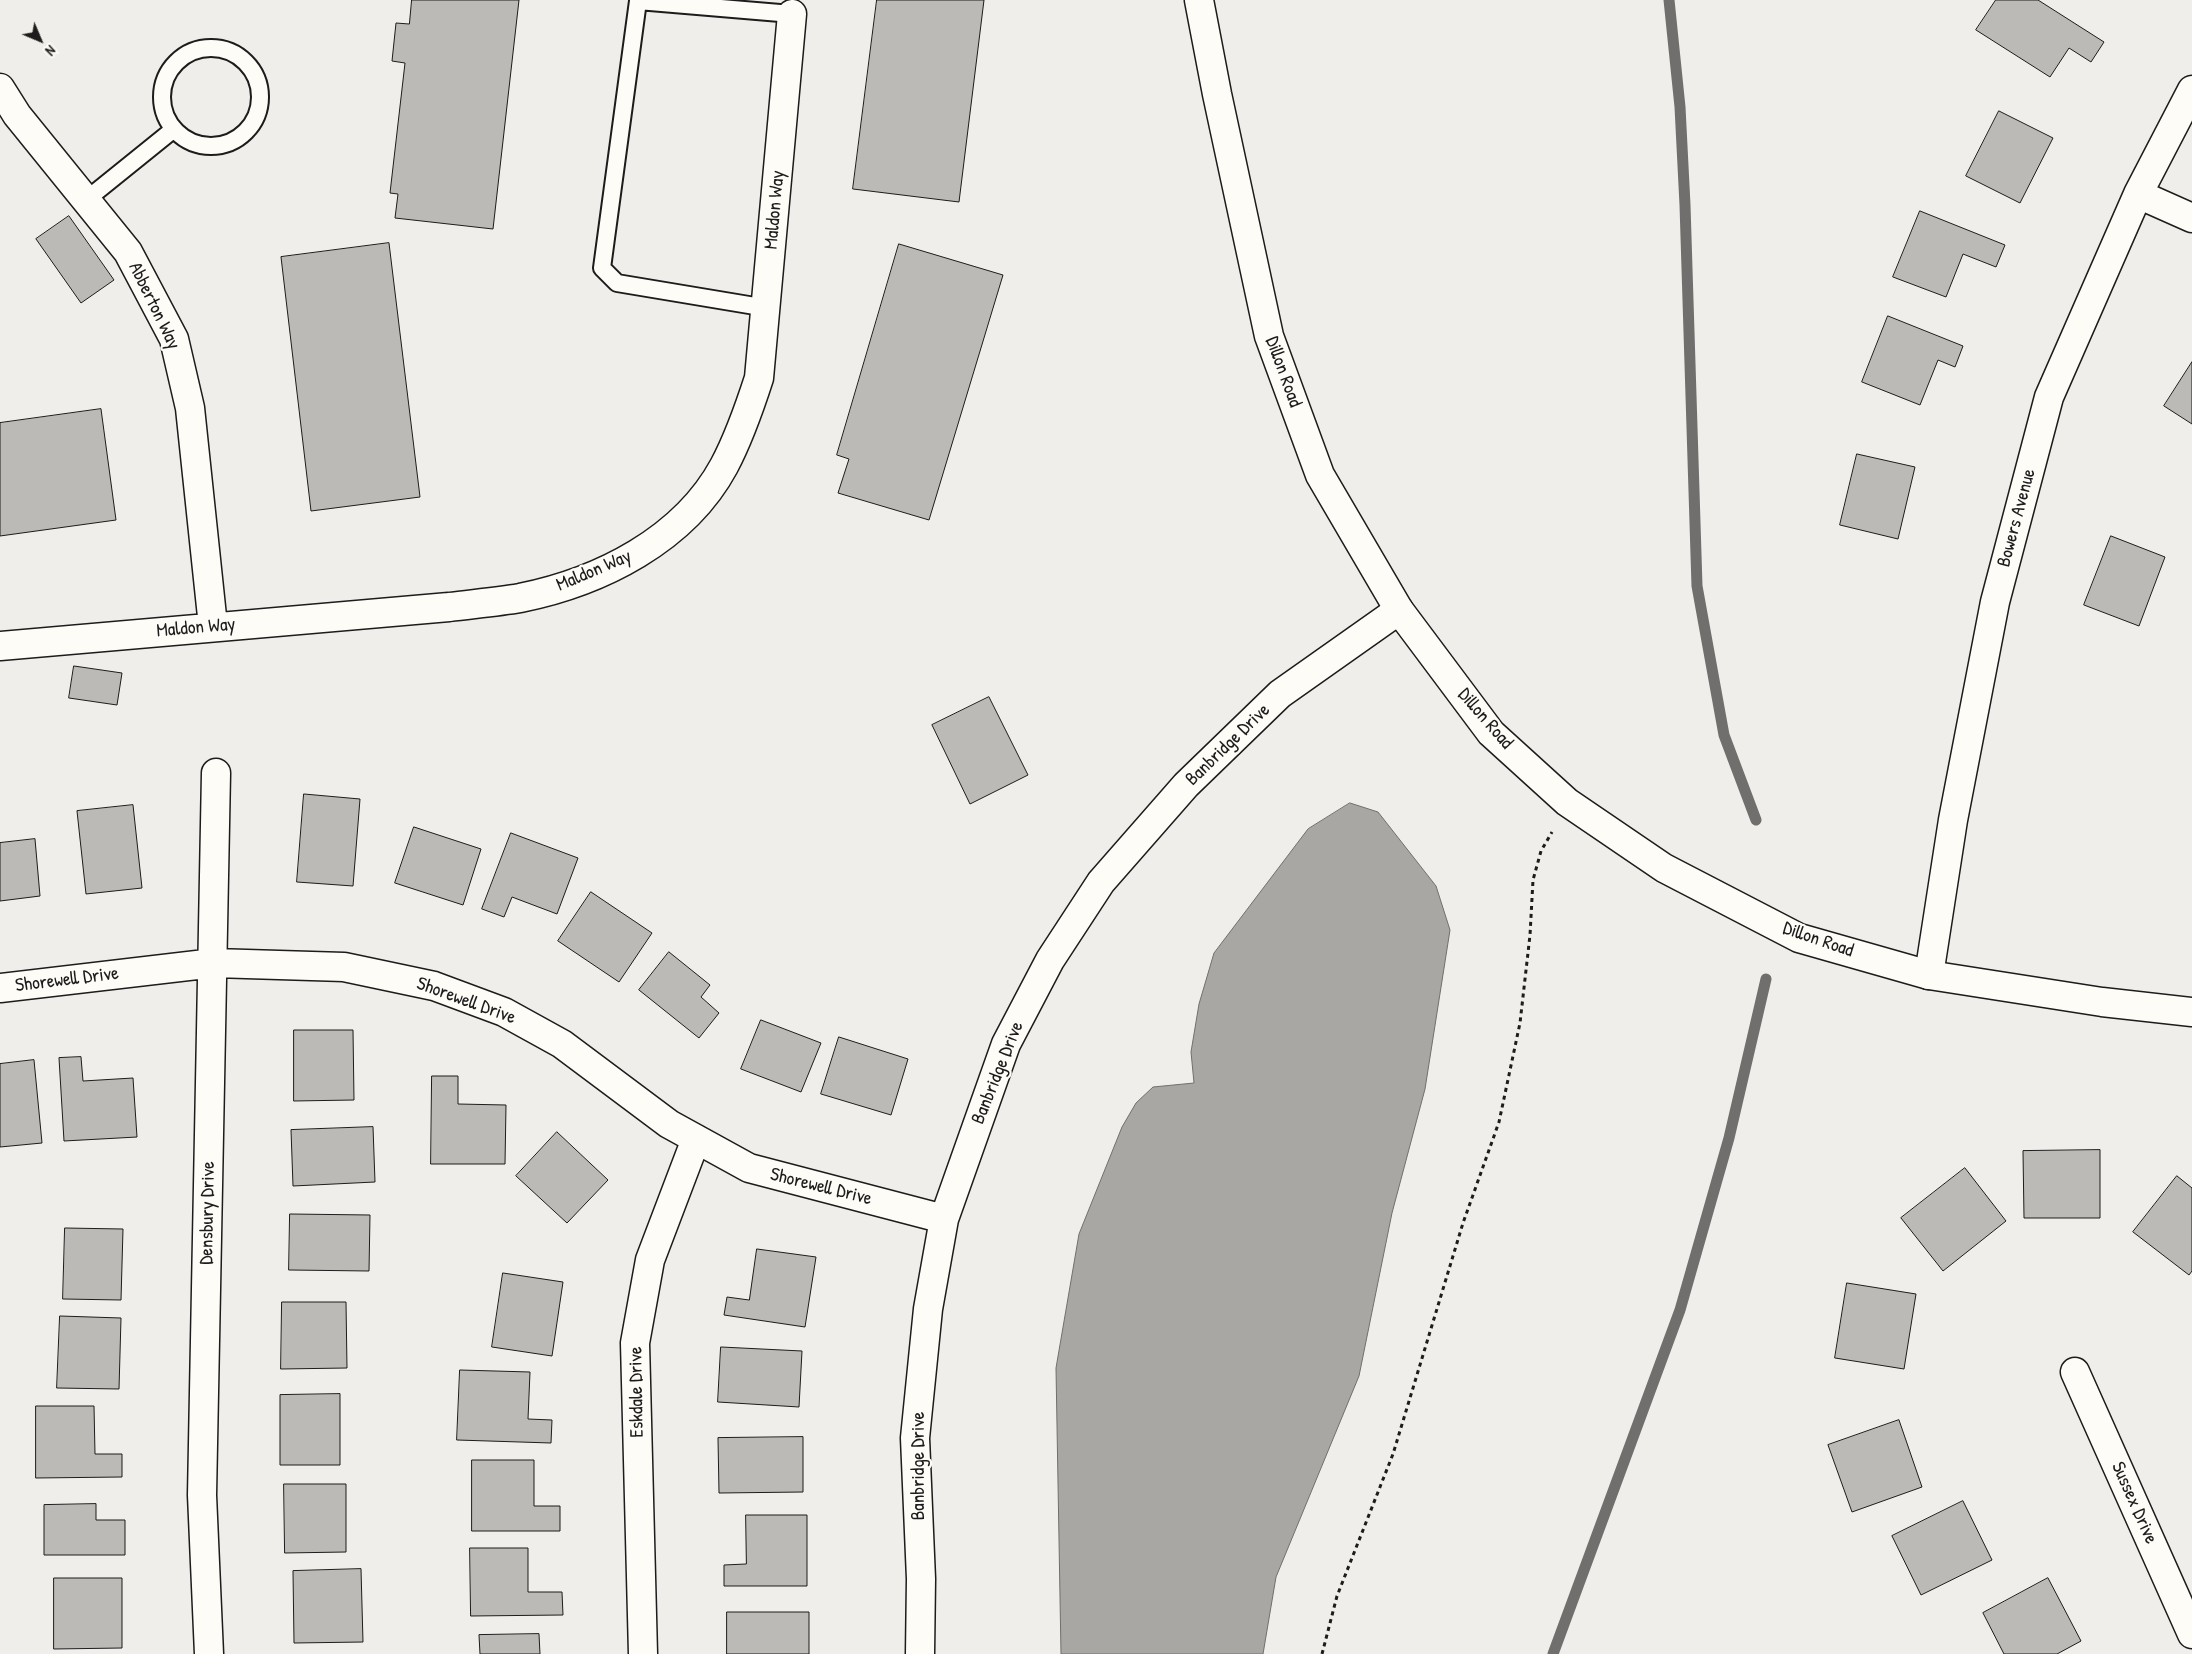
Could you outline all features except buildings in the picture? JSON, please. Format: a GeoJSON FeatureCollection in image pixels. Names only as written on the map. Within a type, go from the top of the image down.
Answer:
{"type":"FeatureCollection","features":[{"type":"Feature","properties":{"kind":"street","name":"Dillon Road"},"geometry":{"type":"LineString","coordinates":[[1199,0],[1269,336],[1320,475],[1398,610],[1491,733],[1567,802],[1664,868],[1799,938],[1929,975],[2102,1002],[2192,1012]]}},
{"type":"Feature","properties":{"kind":"street","name":"Maldon Way"},"geometry":{"type":"LineString","coordinates":[[0,646],[449,607],[520,598],[575,583],[625,562],[660,538],[694,508],[723,468],[742,429],[759,378],[792,14]]}},
{"type":"Feature","properties":{"kind":"street","name":"Abberton Way"},"geometry":{"type":"LineString","coordinates":[[0,88],[17,115],[128,252],[174,339],[190,408],[213,626]]}},
{"type":"Feature","properties":{"kind":"street","name":"Bowers Avenue"},"geometry":{"type":"LineString","coordinates":[[1929,975],[1953,820],[1994,602],[2049,396],[2138,194],[2192,90]]}},
{"type":"Feature","properties":{"kind":"street"},"geometry":{"type":"LineString","coordinates":[[2138,194],[2192,218]]}},
{"type":"Feature","properties":{"kind":"street","name":"Banbridge Drive"},"geometry":{"type":"LineString","coordinates":[[920,1654],[921,1579],[915,1438],[928,1309],[944,1218],[1006,1044],[1050,960],[1101,882],[1186,784],[1280,694],[1398,610]]}},
{"type":"Feature","properties":{"kind":"street","name":"Densbury Drive"},"geometry":{"type":"LineString","coordinates":[[209,1654],[202,1495],[214,963],[216,773]]}},
{"type":"Feature","properties":{"kind":"street","name":"Shorewell Drive"},"geometry":{"type":"LineString","coordinates":[[0,988],[214,963],[344,967],[434,986],[495,1008],[562,1044],[669,1124],[749,1168],[944,1218]]}},
{"type":"Feature","properties":{"kind":"street","name":"Eskdale Drive"},"geometry":{"type":"LineString","coordinates":[[643,1654],[635,1343],[650,1260],[696,1139]]}},
{"type":"Feature","properties":{"kind":"street","name":"Sussex Drive"},"geometry":{"type":"LineString","coordinates":[[2075,1372],[2192,1634]]}},
{"type":"Feature","properties":{"kind":"lane"},"geometry":{"type":"LineString","coordinates":[[766,308],[617,283],[602,268],[638,1],[792,14]]}},
{"type":"Feature","properties":{"kind":"lane"},"geometry":{"type":"LineString","coordinates":[[216,48],[232,52],[246,61],[255,75],[260,106],[254,120],[244,133],[231,141],[216,145],[200,144],[186,139],[174,129],[165,114],[162,98],[164,82],[172,67],[184,56],[200,49],[216,48]]}},
{"type":"Feature","properties":{"kind":"lane"},"geometry":{"type":"LineString","coordinates":[[86,200],[174,129]]}},
{"type":"Feature","properties":{"kind":"path"},"geometry":{"type":"LineString","coordinates":[[1322,1654],[1337,1596],[1393,1454],[1463,1223],[1499,1122],[1520,1023],[1530,936],[1533,880],[1541,851],[1567,802]]}},
{"type":"Feature","properties":{"kind":"shaded area"},"geometry":{"type":"Polygon","coordinates":[[[1350,803],[1378,812],[1436,886],[1450,930],[1425,1089],[1392,1213],[1359,1376],[1276,1577],[1263,1654],[1061,1654],[1056,1368],[1079,1234],[1122,1127],[1136,1103],[1153,1087],[1194,1083],[1191,1052],[1199,1004],[1214,953],[1308,829],[1350,803]]]}},
{"type":"Feature","properties":{"kind":"waterway"},"geometry":{"type":"LineString","coordinates":[[1669,0],[1680,107],[1685,205],[1697,586],[1724,735],[1756,820]]}},
{"type":"Feature","properties":{"kind":"waterway"},"geometry":{"type":"LineString","coordinates":[[1553,1654],[1680,1310],[1729,1138],[1766,979]]}}]}
